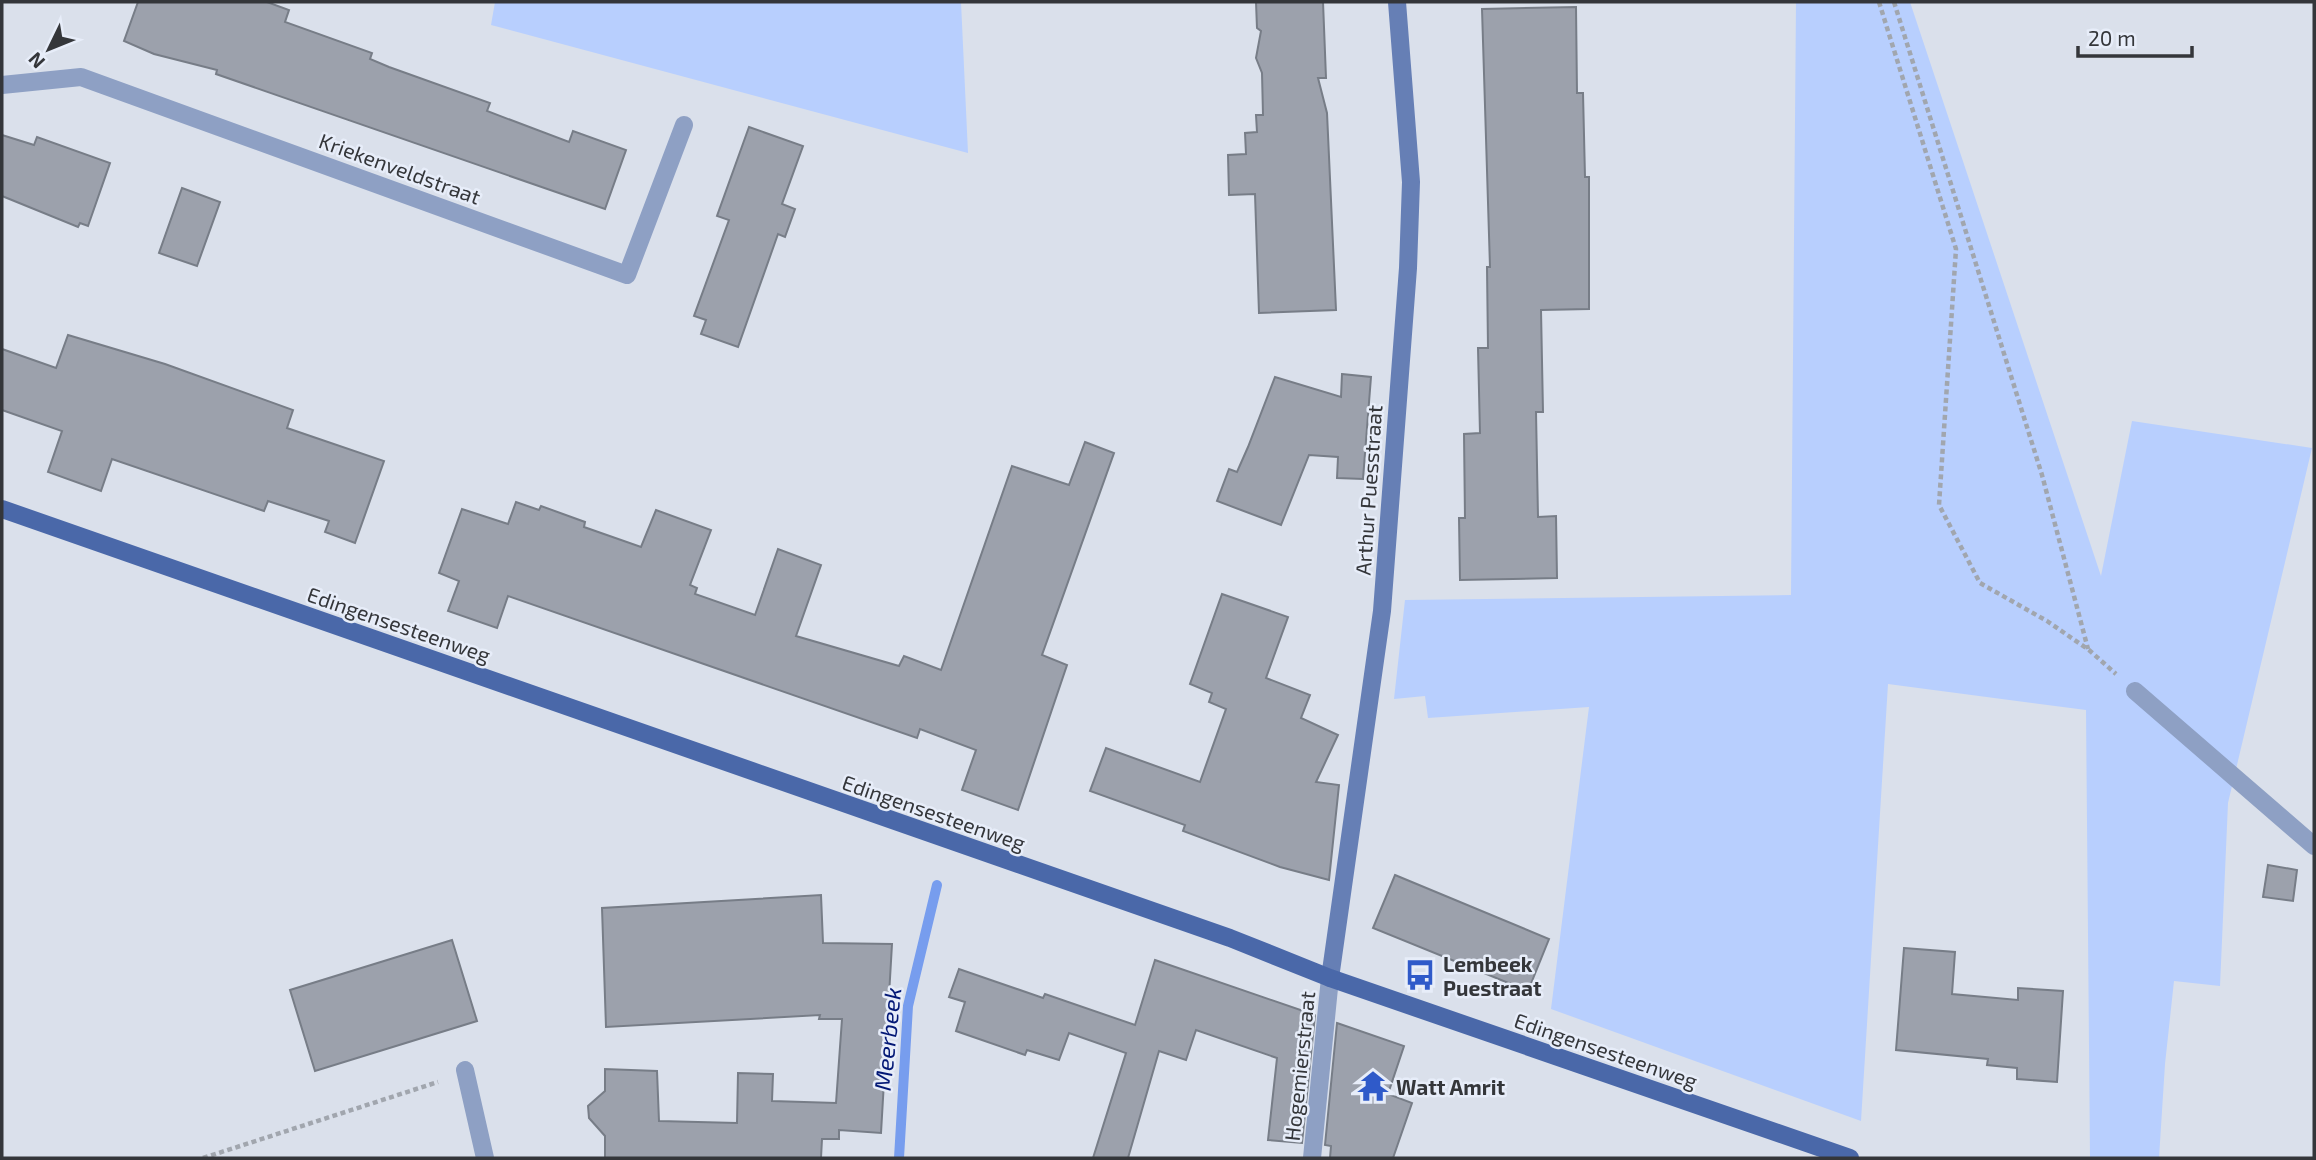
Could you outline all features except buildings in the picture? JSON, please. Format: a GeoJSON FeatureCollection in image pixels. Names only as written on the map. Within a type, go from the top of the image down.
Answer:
{"type":"FeatureCollection","features":[{"type":"Feature","properties":{"kind":"main road","name":"Edingensesteenweg"},"geometry":{"type":"LineString","coordinates":[[2,509],[1230,938],[1330,978],[1850,1158]]}},
{"type":"Feature","properties":{"kind":"street","name":"Arthur Puesstraat"},"geometry":{"type":"LineString","coordinates":[[1330,978],[1382,611],[1408,268],[1411,183],[1397,2]]}},
{"type":"Feature","properties":{"kind":"street","name":"Kriekenveldstraat"},"geometry":{"type":"LineString","coordinates":[[2,85],[81,77],[627,275],[684,125]]}},
{"type":"Feature","properties":{"kind":"street"},"geometry":{"type":"LineString","coordinates":[[2135,691],[2314,846]]}},
{"type":"Feature","properties":{"kind":"street","name":"Hogemierstraat"},"geometry":{"type":"LineString","coordinates":[[1312,1158],[1330,978]]}},
{"type":"Feature","properties":{"kind":"street"},"geometry":{"type":"LineString","coordinates":[[465,1070],[485,1158]]}},
{"type":"Feature","properties":{"kind":"path"},"geometry":{"type":"LineString","coordinates":[[1879,2],[1956,249],[1939,505],[1980,583],[2089,650],[2135,691]]}},
{"type":"Feature","properties":{"kind":"path"},"geometry":{"type":"LineString","coordinates":[[1894,2],[2042,475],[2089,650]]}},
{"type":"Feature","properties":{"kind":"path"},"geometry":{"type":"LineString","coordinates":[[203,1158],[426,1087],[465,1070]]}},
{"type":"Feature","properties":{"kind":"shaded area"},"geometry":{"type":"Polygon","coordinates":[[[495,2],[961,2],[968,153],[491,25],[495,2]]]}},
{"type":"Feature","properties":{"kind":"shaded area"},"geometry":{"type":"Polygon","coordinates":[[[1796,2],[1910,2],[2101,576],[2132,421],[2312,448],[2228,803],[2220,986],[2174,981],[2159,1158],[2090,1158],[2086,710],[1888,684],[1861,1121],[1551,1009],[1589,707],[1428,718],[1425,696],[1394,699],[1405,600],[1791,595],[1796,2]]]}},
{"type":"Feature","properties":{"kind":"waterway","name":"Meerbeek"},"geometry":{"type":"LineString","coordinates":[[899,1158],[908,1006],[937,885]]}},
{"type":"Feature","properties":{"kind":"place","name":"Lembeek Puestraat"},"geometry":{"type":"Point","coordinates":[1420,975]}},
{"type":"Feature","properties":{"kind":"place","name":"Watt Amrit"},"geometry":{"type":"Point","coordinates":[1373,1086]}}]}
